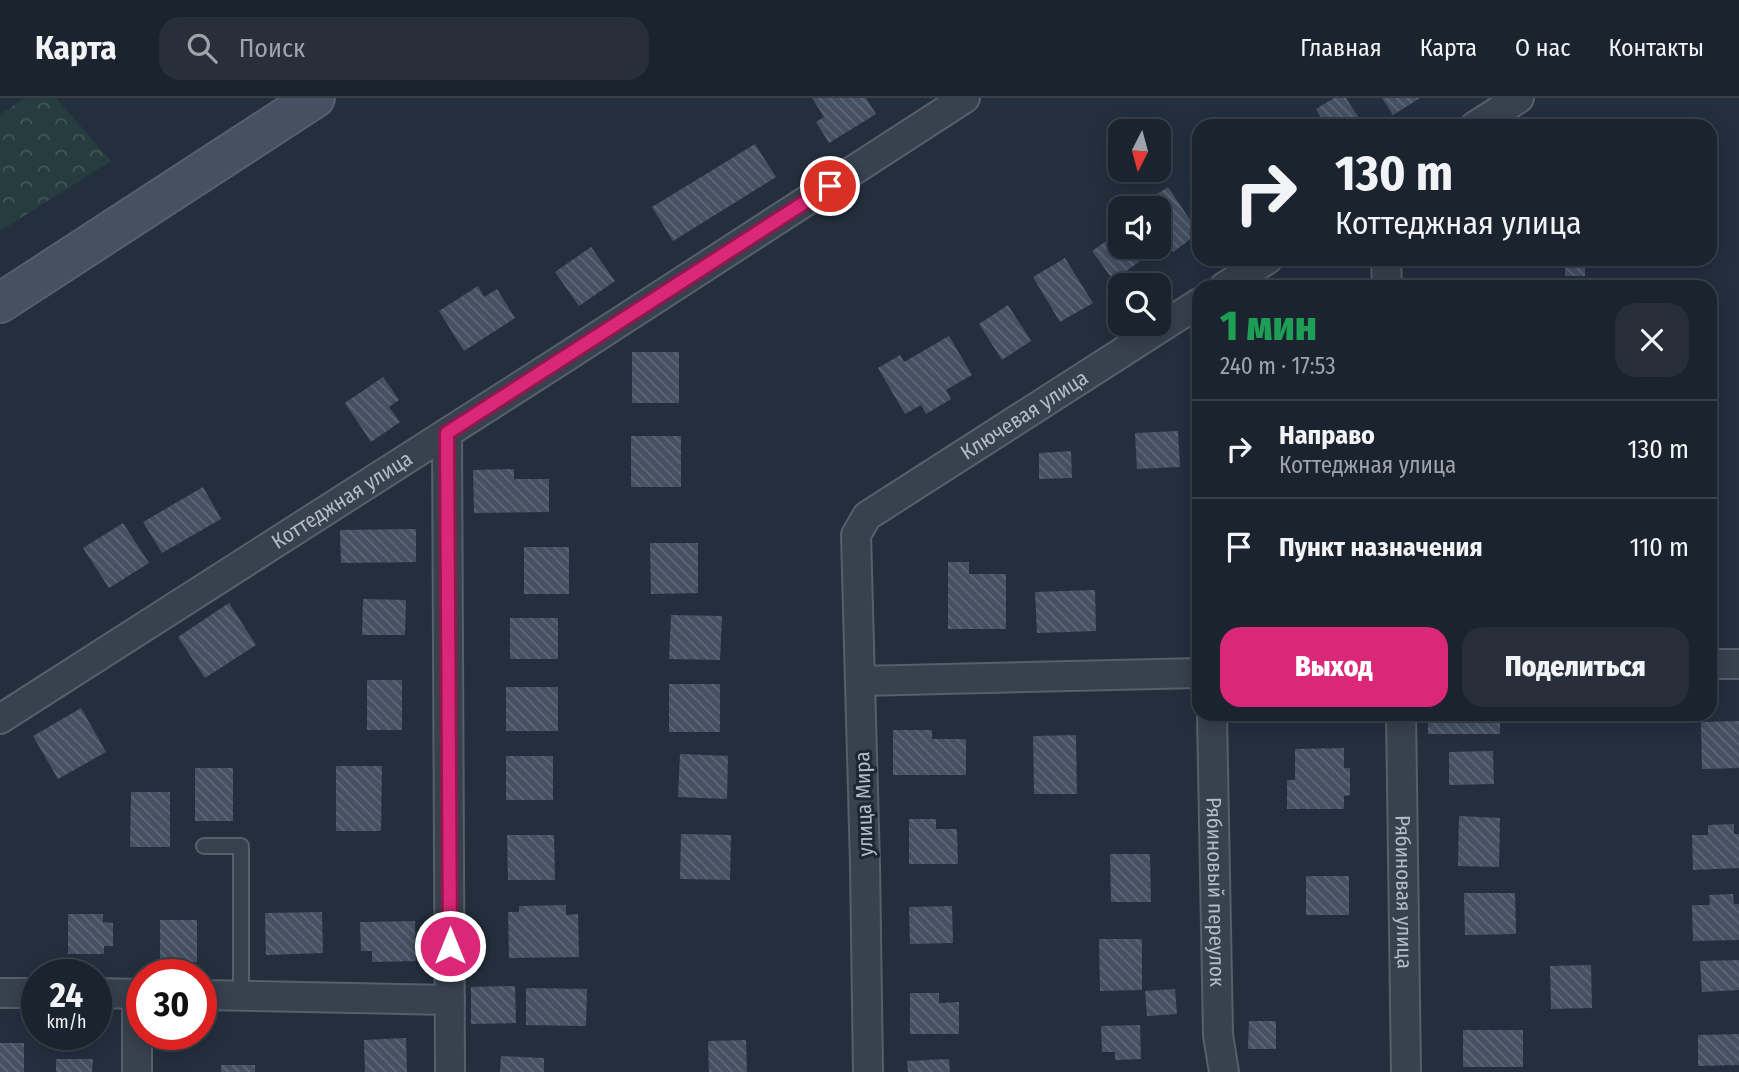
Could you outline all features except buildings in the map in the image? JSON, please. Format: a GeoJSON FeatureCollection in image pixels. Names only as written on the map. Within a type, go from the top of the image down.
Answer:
{"type":"FeatureCollection","features":[{"type":"Feature","properties":{"kind":"main road"},"geometry":{"type":"LineString","coordinates":[[0,303],[315,98]]}},
{"type":"Feature","properties":{"kind":"street","name":"Коттеджная улица"},"geometry":{"type":"LineString","coordinates":[[0,719],[965,98]]}},
{"type":"Feature","properties":{"kind":"street"},"geometry":{"type":"LineString","coordinates":[[1486,119],[1519,98]]}},
{"type":"Feature","properties":{"kind":"street"},"geometry":{"type":"LineString","coordinates":[[1235,280],[1257,266]]}},
{"type":"Feature","properties":{"kind":"street","name":"Ключевая улица"},"geometry":{"type":"LineString","coordinates":[[856,535],[867,516],[1192,307]]}},
{"type":"Feature","properties":{"kind":"street"},"geometry":{"type":"LineString","coordinates":[[447,433],[450,1072]]}},
{"type":"Feature","properties":{"kind":"street","name":"улица Мира"},"geometry":{"type":"LineString","coordinates":[[856,535],[868,1072]]}},
{"type":"Feature","properties":{"kind":"street"},"geometry":{"type":"LineString","coordinates":[[1717,664],[1739,664]]}},
{"type":"Feature","properties":{"kind":"street"},"geometry":{"type":"LineString","coordinates":[[860,681],[1192,673]]}},
{"type":"Feature","properties":{"kind":"street","name":"Рябиновый переулок"},"geometry":{"type":"LineString","coordinates":[[1212,721],[1218,1035],[1224,1072]]}},
{"type":"Feature","properties":{"kind":"street","name":"Рябиновая улица"},"geometry":{"type":"LineString","coordinates":[[1401,721],[1406,1072]]}},
{"type":"Feature","properties":{"kind":"street"},"geometry":{"type":"LineString","coordinates":[[0,993],[21,993]]}},
{"type":"Feature","properties":{"kind":"street"},"geometry":{"type":"LineString","coordinates":[[217,995],[450,1000]]}},
{"type":"Feature","properties":{"kind":"street"},"geometry":{"type":"LineString","coordinates":[[137,1072],[138,1050]]}},
{"type":"Feature","properties":{"kind":"lane"},"geometry":{"type":"LineString","coordinates":[[205,846],[241,846],[241,995]]}},
{"type":"Feature","properties":{"kind":"green space"},"geometry":{"type":"Polygon","coordinates":[[[25,98],[56,98],[111,161],[0,231],[0,114],[25,98]]]}},
{"type":"Feature","properties":{"kind":"route"},"geometry":{"type":"LineString","coordinates":[[450,946],[447,433],[830,186]]}}]}
